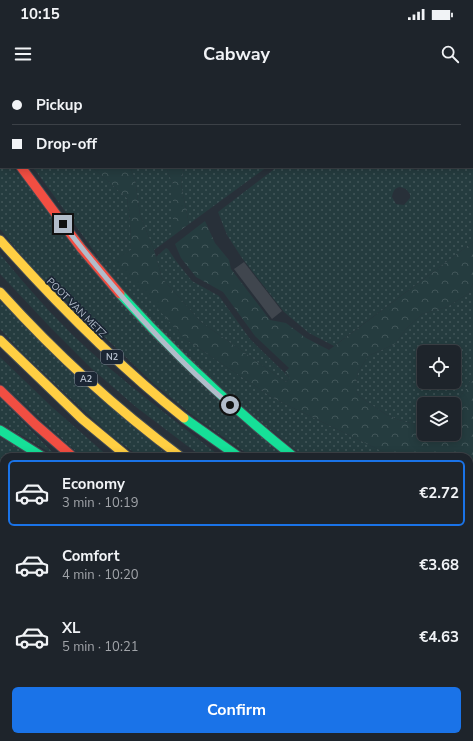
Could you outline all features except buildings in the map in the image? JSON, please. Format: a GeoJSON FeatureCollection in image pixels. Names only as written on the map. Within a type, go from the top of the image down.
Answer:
{"type":"FeatureCollection","features":[{"type":"Feature","properties":{"kind":"highway"},"geometry":{"type":"LineString","coordinates":[[22,168],[102,274],[179,358],[220,397],[289,453]]}},
{"type":"Feature","properties":{"kind":"highway","name":"POOT VAN METZ"},"geometry":{"type":"LineString","coordinates":[[0,240],[41,287],[104,350],[191,423],[233,453]]}},
{"type":"Feature","properties":{"kind":"highway","name":"A2"},"geometry":{"type":"LineString","coordinates":[[0,292],[40,335],[83,376],[137,423],[176,453]]}},
{"type":"Feature","properties":{"kind":"highway"},"geometry":{"type":"LineString","coordinates":[[0,340],[71,409],[123,453]]}},
{"type":"Feature","properties":{"kind":"highway"},"geometry":{"type":"LineString","coordinates":[[0,390],[35,424],[68,453]]}},
{"type":"Feature","properties":{"kind":"highway"},"geometry":{"type":"LineString","coordinates":[[0,430],[37,453]]}},
{"type":"Feature","properties":{"kind":"green space"},"geometry":{"type":"Polygon","coordinates":[[[0,168],[13,168],[281,453],[246,453],[200,421],[154,384],[33,269],[0,229],[0,168]]]}},
{"type":"Feature","properties":{"kind":"green space"},"geometry":{"type":"Polygon","coordinates":[[[34,168],[93,168],[127,198],[130,221],[131,250],[115,260],[185,339],[273,398],[386,453],[299,453],[224,392],[107,269],[34,168]]]}},
{"type":"Feature","properties":{"kind":"green space"},"geometry":{"type":"Polygon","coordinates":[[[93,168],[130,168],[135,179],[140,215],[154,250],[162,278],[201,322],[286,382],[290,378],[285,372],[289,368],[255,336],[223,292],[196,277],[181,258],[175,244],[205,221],[215,243],[229,260],[231,269],[270,320],[286,323],[306,338],[329,350],[473,242],[473,283],[469,293],[447,307],[422,314],[406,329],[395,344],[368,356],[358,372],[356,391],[360,397],[387,415],[399,420],[417,424],[417,441],[461,441],[461,397],[460,397],[467,388],[470,381],[473,381],[473,453],[386,453],[273,398],[185,339],[114,260],[131,250],[130,221],[127,198],[93,168]]]}},
{"type":"Feature","properties":{"kind":"green space"},"geometry":{"type":"Polygon","coordinates":[[[130,168],[167,168],[173,184],[173,236],[154,250],[140,215],[135,179],[130,168]]]}},
{"type":"Feature","properties":{"kind":"green space"},"geometry":{"type":"Polygon","coordinates":[[[167,168],[184,168],[181,184],[189,224],[173,236],[173,184],[167,168]]]}},
{"type":"Feature","properties":{"kind":"green space"},"geometry":{"type":"Polygon","coordinates":[[[184,168],[266,168],[189,224],[181,184],[184,168]]]}},
{"type":"Feature","properties":{"kind":"green space"},"geometry":{"type":"Polygon","coordinates":[[[276,168],[473,168],[473,242],[334,346],[309,333],[284,312],[242,258],[227,235],[218,212],[276,168]],[[400,187],[394,190],[392,197],[396,204],[404,205],[410,198],[410,194],[406,189],[400,187]]]}},
{"type":"Feature","properties":{"kind":"green space"},"geometry":{"type":"Polygon","coordinates":[[[166,248],[192,281],[219,296],[250,339],[290,378],[286,382],[201,322],[162,278],[156,257],[166,248]]]}},
{"type":"Feature","properties":{"kind":"green space"},"geometry":{"type":"Polygon","coordinates":[[[0,254],[48,310],[100,360],[216,453],[197,453],[136,407],[91,368],[0,274],[0,254]]]}},
{"type":"Feature","properties":{"kind":"green space"},"geometry":{"type":"Polygon","coordinates":[[[473,283],[473,381],[470,381],[467,388],[460,397],[417,397],[417,424],[399,420],[387,415],[360,397],[356,391],[358,372],[368,356],[395,344],[406,329],[422,314],[447,307],[469,293],[473,283]]]}},
{"type":"Feature","properties":{"kind":"green space"},"geometry":{"type":"Polygon","coordinates":[[[0,301],[165,453],[135,453],[109,434],[23,354],[0,329],[0,301]]]}},
{"type":"Feature","properties":{"kind":"green space"},"geometry":{"type":"Polygon","coordinates":[[[0,357],[52,407],[104,453],[78,453],[0,382],[0,357]]]}},
{"type":"Feature","properties":{"kind":"green space"},"geometry":{"type":"Polygon","coordinates":[[[0,398],[53,453],[50,453],[0,423],[0,398]]]}},
{"type":"Feature","properties":{"kind":"green space"},"geometry":{"type":"Polygon","coordinates":[[[0,437],[26,453],[0,453],[0,437]]]}},
{"type":"Feature","properties":{"kind":"traffic: fast"},"geometry":{"type":"LineString","coordinates":[[120,294],[182,359],[225,399],[289,453]]}},
{"type":"Feature","properties":{"kind":"traffic: fast"},"geometry":{"type":"LineString","coordinates":[[184,418],[233,453]]}},
{"type":"Feature","properties":{"kind":"traffic: fast"},"geometry":{"type":"LineString","coordinates":[[0,430],[37,453]]}},
{"type":"Feature","properties":{"kind":"traffic: slow"},"geometry":{"type":"LineString","coordinates":[[0,240],[88,333],[135,377],[184,418]]}},
{"type":"Feature","properties":{"kind":"traffic: slow"},"geometry":{"type":"LineString","coordinates":[[0,292],[42,337],[86,379],[176,453]]}},
{"type":"Feature","properties":{"kind":"traffic: slow"},"geometry":{"type":"LineString","coordinates":[[0,340],[82,419],[123,453]]}},
{"type":"Feature","properties":{"kind":"traffic: jam"},"geometry":{"type":"LineString","coordinates":[[22,168],[81,248],[120,294]]}},
{"type":"Feature","properties":{"kind":"traffic: jam"},"geometry":{"type":"LineString","coordinates":[[0,390],[35,424],[68,453]]}},
{"type":"Feature","properties":{"kind":"route"},"geometry":{"type":"LineString","coordinates":[[63,224],[102,274],[141,317],[179,358],[230,405]]}}]}
